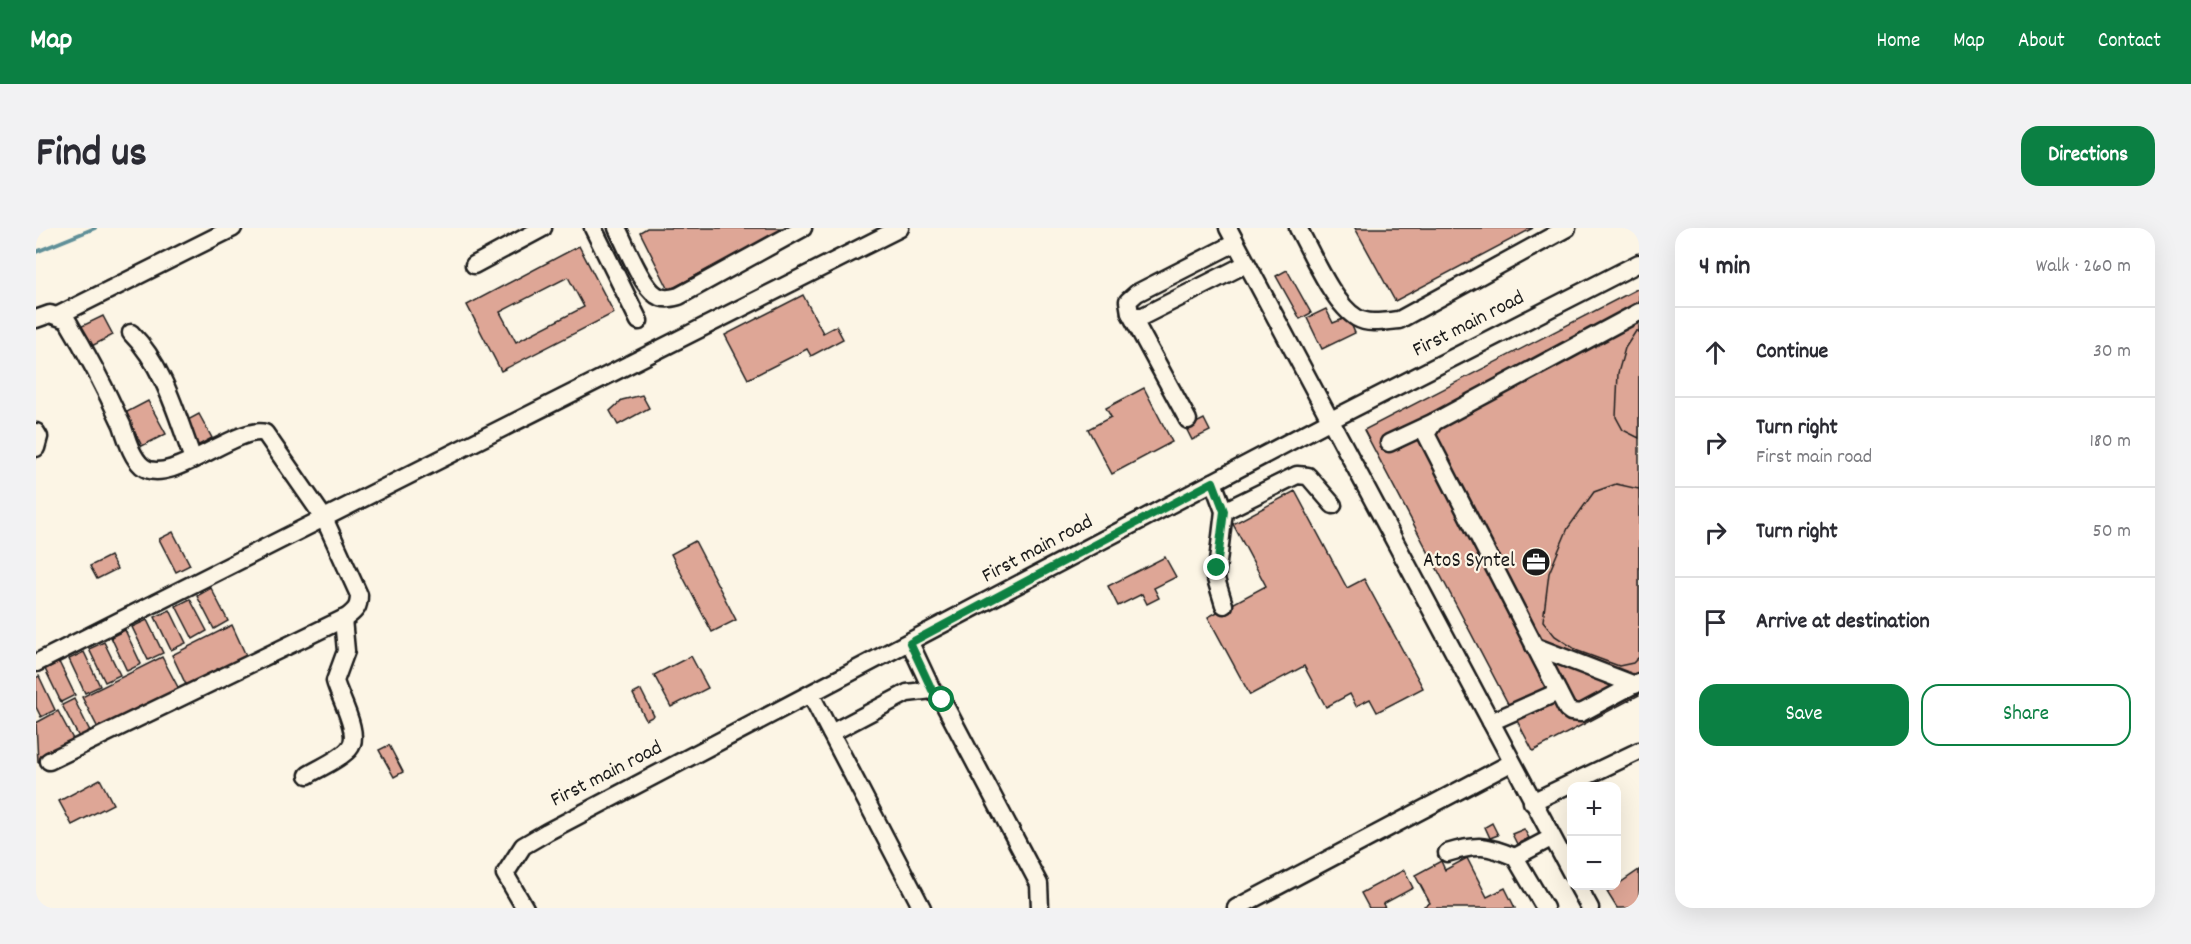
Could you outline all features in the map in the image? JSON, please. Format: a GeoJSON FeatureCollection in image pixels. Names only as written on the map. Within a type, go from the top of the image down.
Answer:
{"type":"FeatureCollection","features":[{"type":"Feature","properties":{"kind":"street"},"geometry":{"type":"LineString","coordinates":[[59,315],[233,228]]}},
{"type":"Feature","properties":{"kind":"street"},"geometry":{"type":"LineString","coordinates":[[474,265],[543,228]]}},
{"type":"Feature","properties":{"kind":"street"},"geometry":{"type":"LineString","coordinates":[[593,228],[639,321]]}},
{"type":"Feature","properties":{"kind":"street"},"geometry":{"type":"LineString","coordinates":[[617,228],[648,286],[656,295],[667,299],[679,296],[803,228]]}},
{"type":"Feature","properties":{"kind":"street"},"geometry":{"type":"LineString","coordinates":[[36,663],[900,228]]}},
{"type":"Feature","properties":{"kind":"street"},"geometry":{"type":"LineString","coordinates":[[1298,228],[1344,306],[1358,319],[1375,322],[1399,320],[1567,228]]}},
{"type":"Feature","properties":{"kind":"street"},"geometry":{"type":"LineString","coordinates":[[1188,420],[1130,313],[1128,301],[1137,293],[1232,236],[1567,865]]}},
{"type":"Feature","properties":{"kind":"street","name":"First main road"},"geometry":{"type":"LineString","coordinates":[[525,908],[505,874],[523,846],[1213,482],[1325,409],[1639,263]]}},
{"type":"Feature","properties":{"kind":"street"},"geometry":{"type":"LineString","coordinates":[[1130,313],[1134,316],[1143,316],[1246,264]]}},
{"type":"Feature","properties":{"kind":"street"},"geometry":{"type":"LineString","coordinates":[[1389,443],[1434,422],[1639,312]]}},
{"type":"Feature","properties":{"kind":"street"},"geometry":{"type":"LineString","coordinates":[[36,319],[51,314],[59,315],[67,320],[140,465],[153,471],[174,467],[247,433],[265,433],[324,518],[359,595],[356,610],[343,619],[49,760]]}},
{"type":"Feature","properties":{"kind":"street"},"geometry":{"type":"LineString","coordinates":[[131,333],[143,345],[159,371],[193,459]]}},
{"type":"Feature","properties":{"kind":"street"},"geometry":{"type":"LineString","coordinates":[[1434,422],[1426,434],[1430,445],[1558,692],[1571,712],[1581,714],[1637,683]]}},
{"type":"Feature","properties":{"kind":"street"},"geometry":{"type":"LineString","coordinates":[[36,432],[39,437],[36,448]]}},
{"type":"Feature","properties":{"kind":"street"},"geometry":{"type":"LineString","coordinates":[[1224,511],[1297,474],[1308,476],[1333,505]]}},
{"type":"Feature","properties":{"kind":"street"},"geometry":{"type":"LineString","coordinates":[[1213,482],[1224,511],[1216,579],[1224,605]]}},
{"type":"Feature","properties":{"kind":"street"},"geometry":{"type":"LineString","coordinates":[[308,775],[348,751],[353,739],[353,730],[335,681],[346,651],[343,619]]}},
{"type":"Feature","properties":{"kind":"street"},"geometry":{"type":"LineString","coordinates":[[910,643],[932,690],[942,700],[1039,884],[1040,908]]}},
{"type":"Feature","properties":{"kind":"street"},"geometry":{"type":"LineString","coordinates":[[1534,646],[1637,683]]}},
{"type":"Feature","properties":{"kind":"street"},"geometry":{"type":"LineString","coordinates":[[831,733],[907,693],[932,690]]}},
{"type":"Feature","properties":{"kind":"street"},"geometry":{"type":"LineString","coordinates":[[1491,722],[1558,692]]}},
{"type":"Feature","properties":{"kind":"street"},"geometry":{"type":"LineString","coordinates":[[812,695],[922,908]]}},
{"type":"Feature","properties":{"kind":"street"},"geometry":{"type":"LineString","coordinates":[[1532,802],[1639,752]]}},
{"type":"Feature","properties":{"kind":"street"},"geometry":{"type":"LineString","coordinates":[[1236,908],[1511,763]]}},
{"type":"Feature","properties":{"kind":"street"},"geometry":{"type":"LineString","coordinates":[[1515,857],[1551,838]]}},
{"type":"Feature","properties":{"kind":"street"},"geometry":{"type":"LineString","coordinates":[[1447,853],[1473,846],[1491,847],[1515,857],[1545,908]]}},
{"type":"Feature","properties":{"kind":"street"},"geometry":{"type":"LineString","coordinates":[[1581,890],[1590,908]]}},
{"type":"Feature","properties":{"kind":"building"},"geometry":{"type":"Polygon","coordinates":[[[647,228],[787,228],[669,290],[640,232],[647,228]]]}},
{"type":"Feature","properties":{"kind":"building"},"geometry":{"type":"Polygon","coordinates":[[[1355,228],[1533,228],[1395,301],[1355,228]]]}},
{"type":"Feature","properties":{"kind":"building"},"geometry":{"type":"Polygon","coordinates":[[[579,246],[614,313],[501,371],[467,305],[579,246]],[[568,277],[500,312],[516,342],[584,307],[568,277]]]}},
{"type":"Feature","properties":{"kind":"building"},"geometry":{"type":"Polygon","coordinates":[[[1287,270],[1311,313],[1300,319],[1276,276],[1287,270]]]}},
{"type":"Feature","properties":{"kind":"building","name":"AtoS Syntel"},"geometry":{"type":"Polygon","coordinates":[[[1639,288],[1639,695],[1533,751],[1364,430],[1639,288]]]}},
{"type":"Feature","properties":{"kind":"building"},"geometry":{"type":"Polygon","coordinates":[[[803,295],[823,333],[836,326],[843,339],[811,356],[807,349],[748,379],[725,335],[803,295]]]}},
{"type":"Feature","properties":{"kind":"building"},"geometry":{"type":"Polygon","coordinates":[[[1326,309],[1333,323],[1348,317],[1355,333],[1322,349],[1307,318],[1326,309]]]}},
{"type":"Feature","properties":{"kind":"building"},"geometry":{"type":"Polygon","coordinates":[[[103,316],[113,335],[88,348],[78,328],[103,316]]]}},
{"type":"Feature","properties":{"kind":"building"},"geometry":{"type":"Polygon","coordinates":[[[1636,331],[1639,331],[1639,438],[1623,430],[1616,417],[1618,373],[1625,348],[1636,331]]]}},
{"type":"Feature","properties":{"kind":"building"},"geometry":{"type":"Polygon","coordinates":[[[1144,388],[1172,442],[1112,474],[1088,429],[1111,417],[1106,408],[1144,388]]]}},
{"type":"Feature","properties":{"kind":"building"},"geometry":{"type":"Polygon","coordinates":[[[642,395],[649,408],[618,425],[610,411],[622,400],[642,395]]]}},
{"type":"Feature","properties":{"kind":"building"},"geometry":{"type":"Polygon","coordinates":[[[148,401],[166,434],[142,446],[125,413],[148,401]]]}},
{"type":"Feature","properties":{"kind":"building"},"geometry":{"type":"Polygon","coordinates":[[[199,414],[212,438],[197,446],[184,422],[199,414]]]}},
{"type":"Feature","properties":{"kind":"building"},"geometry":{"type":"Polygon","coordinates":[[[1204,419],[1210,431],[1192,440],[1186,428],[1204,419]]]}},
{"type":"Feature","properties":{"kind":"building"},"geometry":{"type":"Polygon","coordinates":[[[1616,484],[1639,489],[1639,657],[1633,663],[1619,666],[1578,651],[1555,636],[1543,621],[1549,573],[1568,528],[1594,492],[1616,484]]]}},
{"type":"Feature","properties":{"kind":"building"},"geometry":{"type":"Polygon","coordinates":[[[1295,491],[1347,588],[1364,579],[1423,688],[1377,712],[1370,699],[1356,706],[1350,694],[1326,707],[1304,666],[1250,695],[1208,617],[1266,586],[1233,524],[1295,491]]]}},
{"type":"Feature","properties":{"kind":"building"},"geometry":{"type":"Polygon","coordinates":[[[173,532],[190,565],[176,572],[159,539],[173,532]]]}},
{"type":"Feature","properties":{"kind":"building"},"geometry":{"type":"Polygon","coordinates":[[[695,541],[736,620],[712,632],[671,554],[695,541]]]}},
{"type":"Feature","properties":{"kind":"building"},"geometry":{"type":"Polygon","coordinates":[[[110,556],[117,569],[97,579],[90,566],[110,556]]]}},
{"type":"Feature","properties":{"kind":"building"},"geometry":{"type":"Polygon","coordinates":[[[1165,557],[1176,577],[1154,588],[1159,598],[1147,604],[1142,594],[1118,606],[1108,586],[1165,557]]]}},
{"type":"Feature","properties":{"kind":"building"},"geometry":{"type":"Polygon","coordinates":[[[211,588],[228,621],[214,629],[197,596],[211,588]]]}},
{"type":"Feature","properties":{"kind":"building"},"geometry":{"type":"Polygon","coordinates":[[[190,599],[207,631],[193,639],[176,606],[190,599]]]}},
{"type":"Feature","properties":{"kind":"building"},"geometry":{"type":"Polygon","coordinates":[[[170,610],[186,643],[171,650],[155,617],[170,610]]]}},
{"type":"Feature","properties":{"kind":"building"},"geometry":{"type":"Polygon","coordinates":[[[147,620],[163,653],[148,660],[132,627],[147,620]]]}},
{"type":"Feature","properties":{"kind":"building"},"geometry":{"type":"Polygon","coordinates":[[[232,625],[248,660],[188,689],[172,655],[232,625]]]}},
{"type":"Feature","properties":{"kind":"building"},"geometry":{"type":"Polygon","coordinates":[[[125,630],[141,664],[127,671],[111,637],[125,630]]]}},
{"type":"Feature","properties":{"kind":"building"},"geometry":{"type":"Polygon","coordinates":[[[104,642],[120,675],[105,682],[89,649],[104,642]]]}},
{"type":"Feature","properties":{"kind":"building"},"geometry":{"type":"Polygon","coordinates":[[[84,652],[100,686],[85,693],[69,659],[84,652]]]}},
{"type":"Feature","properties":{"kind":"building"},"geometry":{"type":"Polygon","coordinates":[[[691,656],[708,688],[671,707],[654,675],[691,656]]]}},
{"type":"Feature","properties":{"kind":"building"},"geometry":{"type":"Polygon","coordinates":[[[162,657],[180,691],[100,732],[82,697],[162,657]]]}},
{"type":"Feature","properties":{"kind":"building"},"geometry":{"type":"Polygon","coordinates":[[[59,662],[75,695],[61,702],[45,669],[59,662]]]}},
{"type":"Feature","properties":{"kind":"building"},"geometry":{"type":"Polygon","coordinates":[[[39,676],[55,710],[41,717],[36,707],[36,678],[39,676]]]}},
{"type":"Feature","properties":{"kind":"building"},"geometry":{"type":"Polygon","coordinates":[[[641,690],[654,716],[646,720],[633,694],[641,690]]]}},
{"type":"Feature","properties":{"kind":"building"},"geometry":{"type":"Polygon","coordinates":[[[74,699],[92,735],[81,741],[62,705],[74,699]]]}},
{"type":"Feature","properties":{"kind":"building"},"geometry":{"type":"Polygon","coordinates":[[[58,711],[75,743],[38,762],[36,723],[58,711]]]}},
{"type":"Feature","properties":{"kind":"building"},"geometry":{"type":"Polygon","coordinates":[[[389,745],[403,772],[394,777],[379,750],[389,745]]]}},
{"type":"Feature","properties":{"kind":"building"},"geometry":{"type":"Polygon","coordinates":[[[100,779],[113,804],[72,825],[59,801],[100,779]]]}},
{"type":"Feature","properties":{"kind":"building"},"geometry":{"type":"Polygon","coordinates":[[[1492,823],[1498,835],[1490,838],[1485,827],[1492,823]]]}},
{"type":"Feature","properties":{"kind":"building"},"geometry":{"type":"Polygon","coordinates":[[[1524,829],[1529,838],[1517,844],[1512,834],[1524,829]]]}},
{"type":"Feature","properties":{"kind":"building"},"geometry":{"type":"Polygon","coordinates":[[[1467,858],[1487,897],[1505,888],[1515,908],[1425,908],[1424,906],[1430,903],[1415,875],[1441,861],[1445,870],[1467,858]]]}},
{"type":"Feature","properties":{"kind":"building"},"geometry":{"type":"Polygon","coordinates":[[[1404,870],[1413,888],[1383,904],[1385,908],[1369,908],[1361,893],[1404,870]]]}},
{"type":"Feature","properties":{"kind":"building"},"geometry":{"type":"Polygon","coordinates":[[[1639,870],[1639,908],[1617,908],[1607,892],[1621,890],[1621,882],[1639,870]]]}},
{"type":"Feature","properties":{"kind":"waterway"},"geometry":{"type":"LineString","coordinates":[[36,252],[95,228]]}},
{"type":"Feature","properties":{"kind":"place","name":"AtoS Syntel"},"geometry":{"type":"Point","coordinates":[1536,562]}},
{"type":"Feature","properties":{"kind":"route"},"geometry":{"type":"LineString","coordinates":[[942,700],[932,690],[910,643],[1213,482],[1224,511],[1217,568]]}}]}
